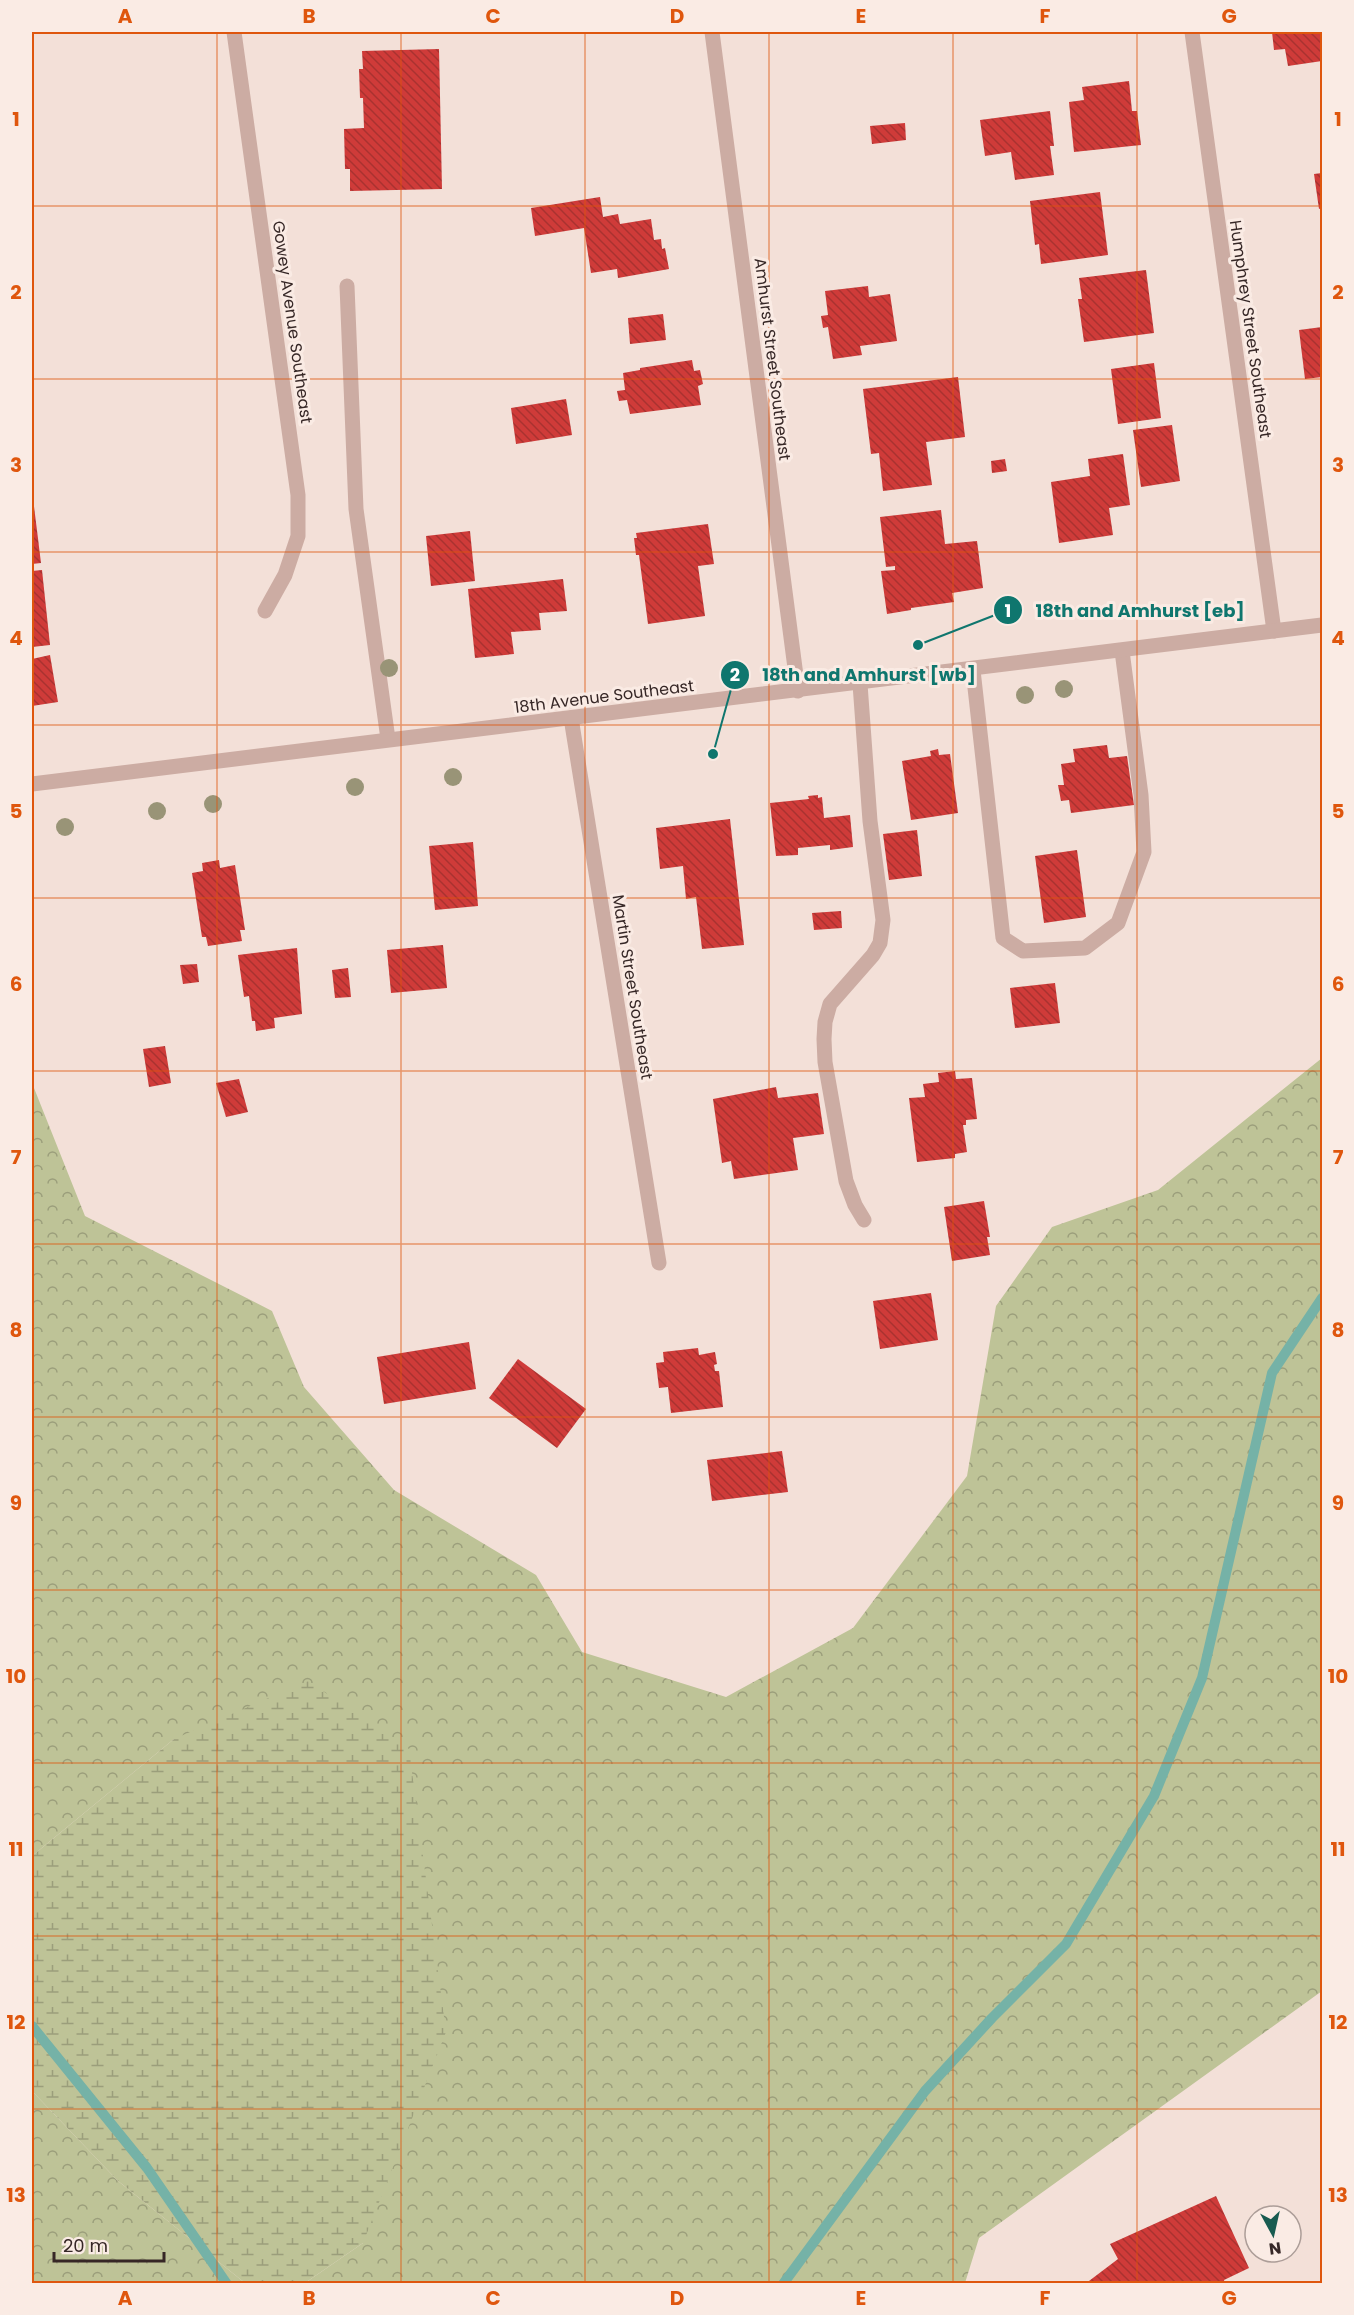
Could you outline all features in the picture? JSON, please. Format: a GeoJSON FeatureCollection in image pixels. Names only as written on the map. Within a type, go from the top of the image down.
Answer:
{"type":"FeatureCollection","features":[{"type":"Feature","properties":{"kind":"street","name":"Gowey Avenue Southeast"},"geometry":{"type":"LineString","coordinates":[[234,32],[298,495],[298,536],[285,575],[265,611]]}},
{"type":"Feature","properties":{"kind":"street","name":"Amhurst Street Southeast"},"geometry":{"type":"LineString","coordinates":[[712,32],[798,691]]}},
{"type":"Feature","properties":{"kind":"street","name":"Humphrey Street Southeast"},"geometry":{"type":"LineString","coordinates":[[1192,32],[1274,631]]}},
{"type":"Feature","properties":{"kind":"street"},"geometry":{"type":"LineString","coordinates":[[347,286],[356,509],[388,739]]}},
{"type":"Feature","properties":{"kind":"street","name":"18th Avenue Southeast"},"geometry":{"type":"LineString","coordinates":[[32,784],[388,739],[860,684],[1323,625]]}},
{"type":"Feature","properties":{"kind":"street"},"geometry":{"type":"LineString","coordinates":[[973,670],[1003,938],[1023,951],[1085,948],[1118,923],[1144,852],[1141,795],[1122,651]]}},
{"type":"Feature","properties":{"kind":"street"},"geometry":{"type":"LineString","coordinates":[[860,684],[870,820],[883,920],[880,943],[873,955],[830,1004],[825,1022],[824,1039],[826,1071],[846,1181],[855,1205],[864,1220]]}},
{"type":"Feature","properties":{"kind":"street","name":"Martin Street Southeast"},"geometry":{"type":"LineString","coordinates":[[571,718],[659,1263]]}},
{"type":"Feature","properties":{"kind":"green space"},"geometry":{"type":"Polygon","coordinates":[[[1322,1058],[1322,1991],[979,2238],[965,2283],[305,2283],[363,2243],[174,1739],[32,1856],[32,1083],[85,1216],[272,1311],[304,1387],[394,1490],[536,1575],[582,1652],[726,1697],[853,1628],[967,1476],[996,1306],[1052,1227],[1158,1190],[1322,1058]]]}},
{"type":"Feature","properties":{"kind":"green space"},"geometry":{"type":"Polygon","coordinates":[[[308,1681],[409,1749],[446,2032],[363,2243],[305,2283],[245,2283],[118,2181],[32,2091],[32,1856],[174,1739],[308,1681]]]}},
{"type":"Feature","properties":{"kind":"green space"},"geometry":{"type":"Polygon","coordinates":[[[32,2091],[118,2181],[245,2283],[32,2283],[32,2091]]]}},
{"type":"Feature","properties":{"kind":"building"},"geometry":{"type":"Polygon","coordinates":[[[1272,32],[1322,32],[1322,61],[1288,66],[1285,49],[1274,50],[1272,32]]]}},
{"type":"Feature","properties":{"kind":"building"},"geometry":{"type":"Polygon","coordinates":[[[439,49],[442,189],[350,191],[350,169],[345,169],[344,129],[364,128],[359,69],[363,69],[362,51],[439,49]]]}},
{"type":"Feature","properties":{"kind":"building"},"geometry":{"type":"Polygon","coordinates":[[[1129,81],[1132,111],[1137,111],[1141,145],[1074,152],[1069,102],[1084,100],[1082,87],[1129,81]]]}},
{"type":"Feature","properties":{"kind":"building"},"geometry":{"type":"Polygon","coordinates":[[[1050,111],[1054,146],[1050,146],[1054,175],[1015,180],[1011,152],[985,156],[980,120],[1050,111]]]}},
{"type":"Feature","properties":{"kind":"building"},"geometry":{"type":"Polygon","coordinates":[[[905,123],[906,140],[872,144],[870,126],[905,123]]]}},
{"type":"Feature","properties":{"kind":"building"},"geometry":{"type":"Polygon","coordinates":[[[1322,173],[1322,208],[1319,209],[1314,174],[1322,173]]]}},
{"type":"Feature","properties":{"kind":"building"},"geometry":{"type":"Polygon","coordinates":[[[1100,192],[1108,255],[1041,264],[1039,244],[1035,245],[1030,201],[1100,192]]]}},
{"type":"Feature","properties":{"kind":"building"},"geometry":{"type":"Polygon","coordinates":[[[600,197],[603,217],[618,214],[620,224],[651,219],[654,240],[661,239],[669,269],[618,278],[617,269],[591,273],[584,228],[535,236],[531,208],[600,197]]]}},
{"type":"Feature","properties":{"kind":"building"},"geometry":{"type":"Polygon","coordinates":[[[1146,270],[1154,333],[1084,342],[1078,299],[1082,299],[1079,278],[1146,270]]]}},
{"type":"Feature","properties":{"kind":"building"},"geometry":{"type":"Polygon","coordinates":[[[868,286],[869,297],[890,294],[897,341],[860,346],[862,355],[833,359],[828,327],[823,328],[821,316],[828,315],[825,291],[868,286]]]}},
{"type":"Feature","properties":{"kind":"building"},"geometry":{"type":"Polygon","coordinates":[[[663,314],[666,340],[630,344],[628,318],[663,314]]]}},
{"type":"Feature","properties":{"kind":"building"},"geometry":{"type":"Polygon","coordinates":[[[1322,327],[1322,377],[1305,379],[1299,330],[1322,327]]]}},
{"type":"Feature","properties":{"kind":"building"},"geometry":{"type":"Polygon","coordinates":[[[692,360],[694,371],[700,370],[703,384],[698,386],[701,405],[630,414],[627,400],[619,401],[617,391],[625,390],[623,373],[692,360]]]}},
{"type":"Feature","properties":{"kind":"building"},"geometry":{"type":"Polygon","coordinates":[[[1154,363],[1161,418],[1118,424],[1111,369],[1154,363]]]}},
{"type":"Feature","properties":{"kind":"building"},"geometry":{"type":"Polygon","coordinates":[[[958,377],[965,437],[926,442],[932,485],[883,491],[879,453],[871,454],[863,389],[958,377]]]}},
{"type":"Feature","properties":{"kind":"building"},"geometry":{"type":"Polygon","coordinates":[[[566,399],[572,435],[516,444],[511,408],[566,399]]]}},
{"type":"Feature","properties":{"kind":"building"},"geometry":{"type":"Polygon","coordinates":[[[1172,425],[1180,481],[1141,487],[1133,430],[1172,425]]]}},
{"type":"Feature","properties":{"kind":"building"},"geometry":{"type":"Polygon","coordinates":[[[1123,454],[1130,505],[1109,508],[1113,535],[1059,543],[1051,482],[1090,476],[1088,459],[1123,454]]]}},
{"type":"Feature","properties":{"kind":"building"},"geometry":{"type":"Polygon","coordinates":[[[1005,459],[1007,471],[992,473],[991,461],[1005,459]]]}},
{"type":"Feature","properties":{"kind":"building"},"geometry":{"type":"Polygon","coordinates":[[[32,490],[41,563],[32,564],[32,490]]]}},
{"type":"Feature","properties":{"kind":"building"},"geometry":{"type":"Polygon","coordinates":[[[941,510],[945,544],[977,541],[983,588],[952,593],[954,602],[887,614],[881,571],[895,570],[895,566],[886,567],[880,517],[941,510]]]}},
{"type":"Feature","properties":{"kind":"building"},"geometry":{"type":"Polygon","coordinates":[[[708,524],[714,564],[698,566],[705,616],[648,624],[639,555],[636,555],[634,538],[637,538],[636,533],[708,524]]]}},
{"type":"Feature","properties":{"kind":"building"},"geometry":{"type":"Polygon","coordinates":[[[470,531],[475,581],[431,586],[426,536],[470,531]]]}},
{"type":"Feature","properties":{"kind":"building"},"geometry":{"type":"Polygon","coordinates":[[[42,570],[50,645],[32,647],[32,571],[42,570]]]}},
{"type":"Feature","properties":{"kind":"building"},"geometry":{"type":"Polygon","coordinates":[[[563,579],[567,611],[539,613],[541,630],[511,632],[514,654],[475,658],[468,589],[563,579]]]}},
{"type":"Feature","properties":{"kind":"building"},"geometry":{"type":"Polygon","coordinates":[[[50,655],[58,702],[32,706],[32,659],[50,655]]]}},
{"type":"Feature","properties":{"kind":"building"},"geometry":{"type":"Polygon","coordinates":[[[1107,745],[1109,758],[1127,756],[1134,805],[1071,813],[1069,800],[1061,801],[1058,785],[1064,785],[1061,764],[1075,762],[1073,749],[1107,745]]]}},
{"type":"Feature","properties":{"kind":"building"},"geometry":{"type":"Polygon","coordinates":[[[938,749],[939,755],[950,754],[958,813],[911,820],[902,761],[931,756],[930,751],[938,749]]]}},
{"type":"Feature","properties":{"kind":"building"},"geometry":{"type":"Polygon","coordinates":[[[818,795],[818,798],[822,797],[824,818],[850,815],[853,847],[830,850],[830,845],[798,848],[798,855],[776,856],[770,803],[809,799],[808,796],[818,795]]]}},
{"type":"Feature","properties":{"kind":"building"},"geometry":{"type":"Polygon","coordinates":[[[730,819],[744,945],[702,949],[696,897],[686,899],[683,866],[660,869],[656,828],[730,819]]]}},
{"type":"Feature","properties":{"kind":"building"},"geometry":{"type":"Polygon","coordinates":[[[917,830],[922,876],[889,880],[883,834],[917,830]]]}},
{"type":"Feature","properties":{"kind":"building"},"geometry":{"type":"Polygon","coordinates":[[[473,842],[478,906],[435,910],[429,846],[473,842]]]}},
{"type":"Feature","properties":{"kind":"building"},"geometry":{"type":"Polygon","coordinates":[[[1077,850],[1086,917],[1044,923],[1035,856],[1077,850]]]}},
{"type":"Feature","properties":{"kind":"building"},"geometry":{"type":"Polygon","coordinates":[[[219,860],[220,868],[235,865],[245,930],[240,930],[242,941],[208,946],[206,937],[202,937],[192,873],[203,871],[202,863],[219,860]]]}},
{"type":"Feature","properties":{"kind":"building"},"geometry":{"type":"Polygon","coordinates":[[[841,911],[842,928],[814,930],[812,913],[841,911]]]}},
{"type":"Feature","properties":{"kind":"building"},"geometry":{"type":"Polygon","coordinates":[[[443,945],[447,988],[391,993],[387,950],[443,945]]]}},
{"type":"Feature","properties":{"kind":"building"},"geometry":{"type":"Polygon","coordinates":[[[297,948],[302,1014],[274,1018],[275,1028],[256,1031],[255,1021],[252,1021],[249,996],[244,997],[238,955],[297,948]]]}},
{"type":"Feature","properties":{"kind":"building"},"geometry":{"type":"Polygon","coordinates":[[[197,964],[199,982],[183,984],[180,965],[197,964]]]}},
{"type":"Feature","properties":{"kind":"building"},"geometry":{"type":"Polygon","coordinates":[[[348,968],[351,997],[335,998],[332,970],[348,968]]]}},
{"type":"Feature","properties":{"kind":"building"},"geometry":{"type":"Polygon","coordinates":[[[1055,983],[1060,1023],[1015,1028],[1010,988],[1055,983]]]}},
{"type":"Feature","properties":{"kind":"building"},"geometry":{"type":"Polygon","coordinates":[[[165,1046],[171,1083],[149,1087],[143,1049],[165,1046]]]}},
{"type":"Feature","properties":{"kind":"building"},"geometry":{"type":"Polygon","coordinates":[[[955,1071],[956,1079],[972,1078],[977,1119],[966,1120],[966,1125],[963,1125],[967,1152],[955,1154],[955,1158],[917,1162],[909,1098],[925,1097],[923,1084],[939,1082],[938,1073],[955,1071]]]}},
{"type":"Feature","properties":{"kind":"building"},"geometry":{"type":"Polygon","coordinates":[[[239,1079],[248,1112],[226,1117],[216,1083],[239,1079]]]}},
{"type":"Feature","properties":{"kind":"building"},"geometry":{"type":"Polygon","coordinates":[[[776,1087],[778,1098],[818,1093],[824,1134],[793,1138],[798,1170],[734,1179],[731,1161],[722,1163],[713,1099],[776,1087]]]}},
{"type":"Feature","properties":{"kind":"building"},"geometry":{"type":"Polygon","coordinates":[[[984,1201],[990,1237],[987,1237],[990,1255],[952,1261],[944,1207],[984,1201]]]}},
{"type":"Feature","properties":{"kind":"building"},"geometry":{"type":"Polygon","coordinates":[[[931,1293],[938,1340],[880,1349],[873,1301],[931,1293]]]}},
{"type":"Feature","properties":{"kind":"building"},"geometry":{"type":"Polygon","coordinates":[[[469,1342],[476,1389],[384,1404],[377,1357],[469,1342]]]}},
{"type":"Feature","properties":{"kind":"building"},"geometry":{"type":"Polygon","coordinates":[[[698,1348],[699,1355],[715,1352],[717,1364],[714,1365],[715,1371],[719,1371],[723,1407],[671,1413],[668,1387],[659,1388],[656,1363],[664,1362],[663,1352],[698,1348]]]}},
{"type":"Feature","properties":{"kind":"building"},"geometry":{"type":"Polygon","coordinates":[[[518,1359],[586,1409],[557,1448],[489,1398],[518,1359]]]}},
{"type":"Feature","properties":{"kind":"building"},"geometry":{"type":"Polygon","coordinates":[[[782,1451],[788,1492],[712,1501],[707,1460],[782,1451]]]}},
{"type":"Feature","properties":{"kind":"building"},"geometry":{"type":"Polygon","coordinates":[[[1216,2196],[1243,2255],[1243,2264],[1247,2264],[1249,2268],[1224,2280],[1225,2284],[1085,2284],[1118,2259],[1110,2244],[1216,2196]]]}},
{"type":"Feature","properties":{"kind":"waterway"},"geometry":{"type":"LineString","coordinates":[[783,2284],[925,2091],[992,2018],[1066,1944],[1154,1796],[1202,1678],[1272,1373],[1322,1298]]}},
{"type":"Feature","properties":{"kind":"waterway"},"geometry":{"type":"LineString","coordinates":[[32,2026],[147,2168],[227,2284]]}},
{"type":"Feature","properties":{"kind":"place","name":"18th and Amhurst [eb]"},"geometry":{"type":"Point","coordinates":[918,645]}},
{"type":"Feature","properties":{"kind":"place","name":"18th and Amhurst [wb]"},"geometry":{"type":"Point","coordinates":[713,754]}}]}
